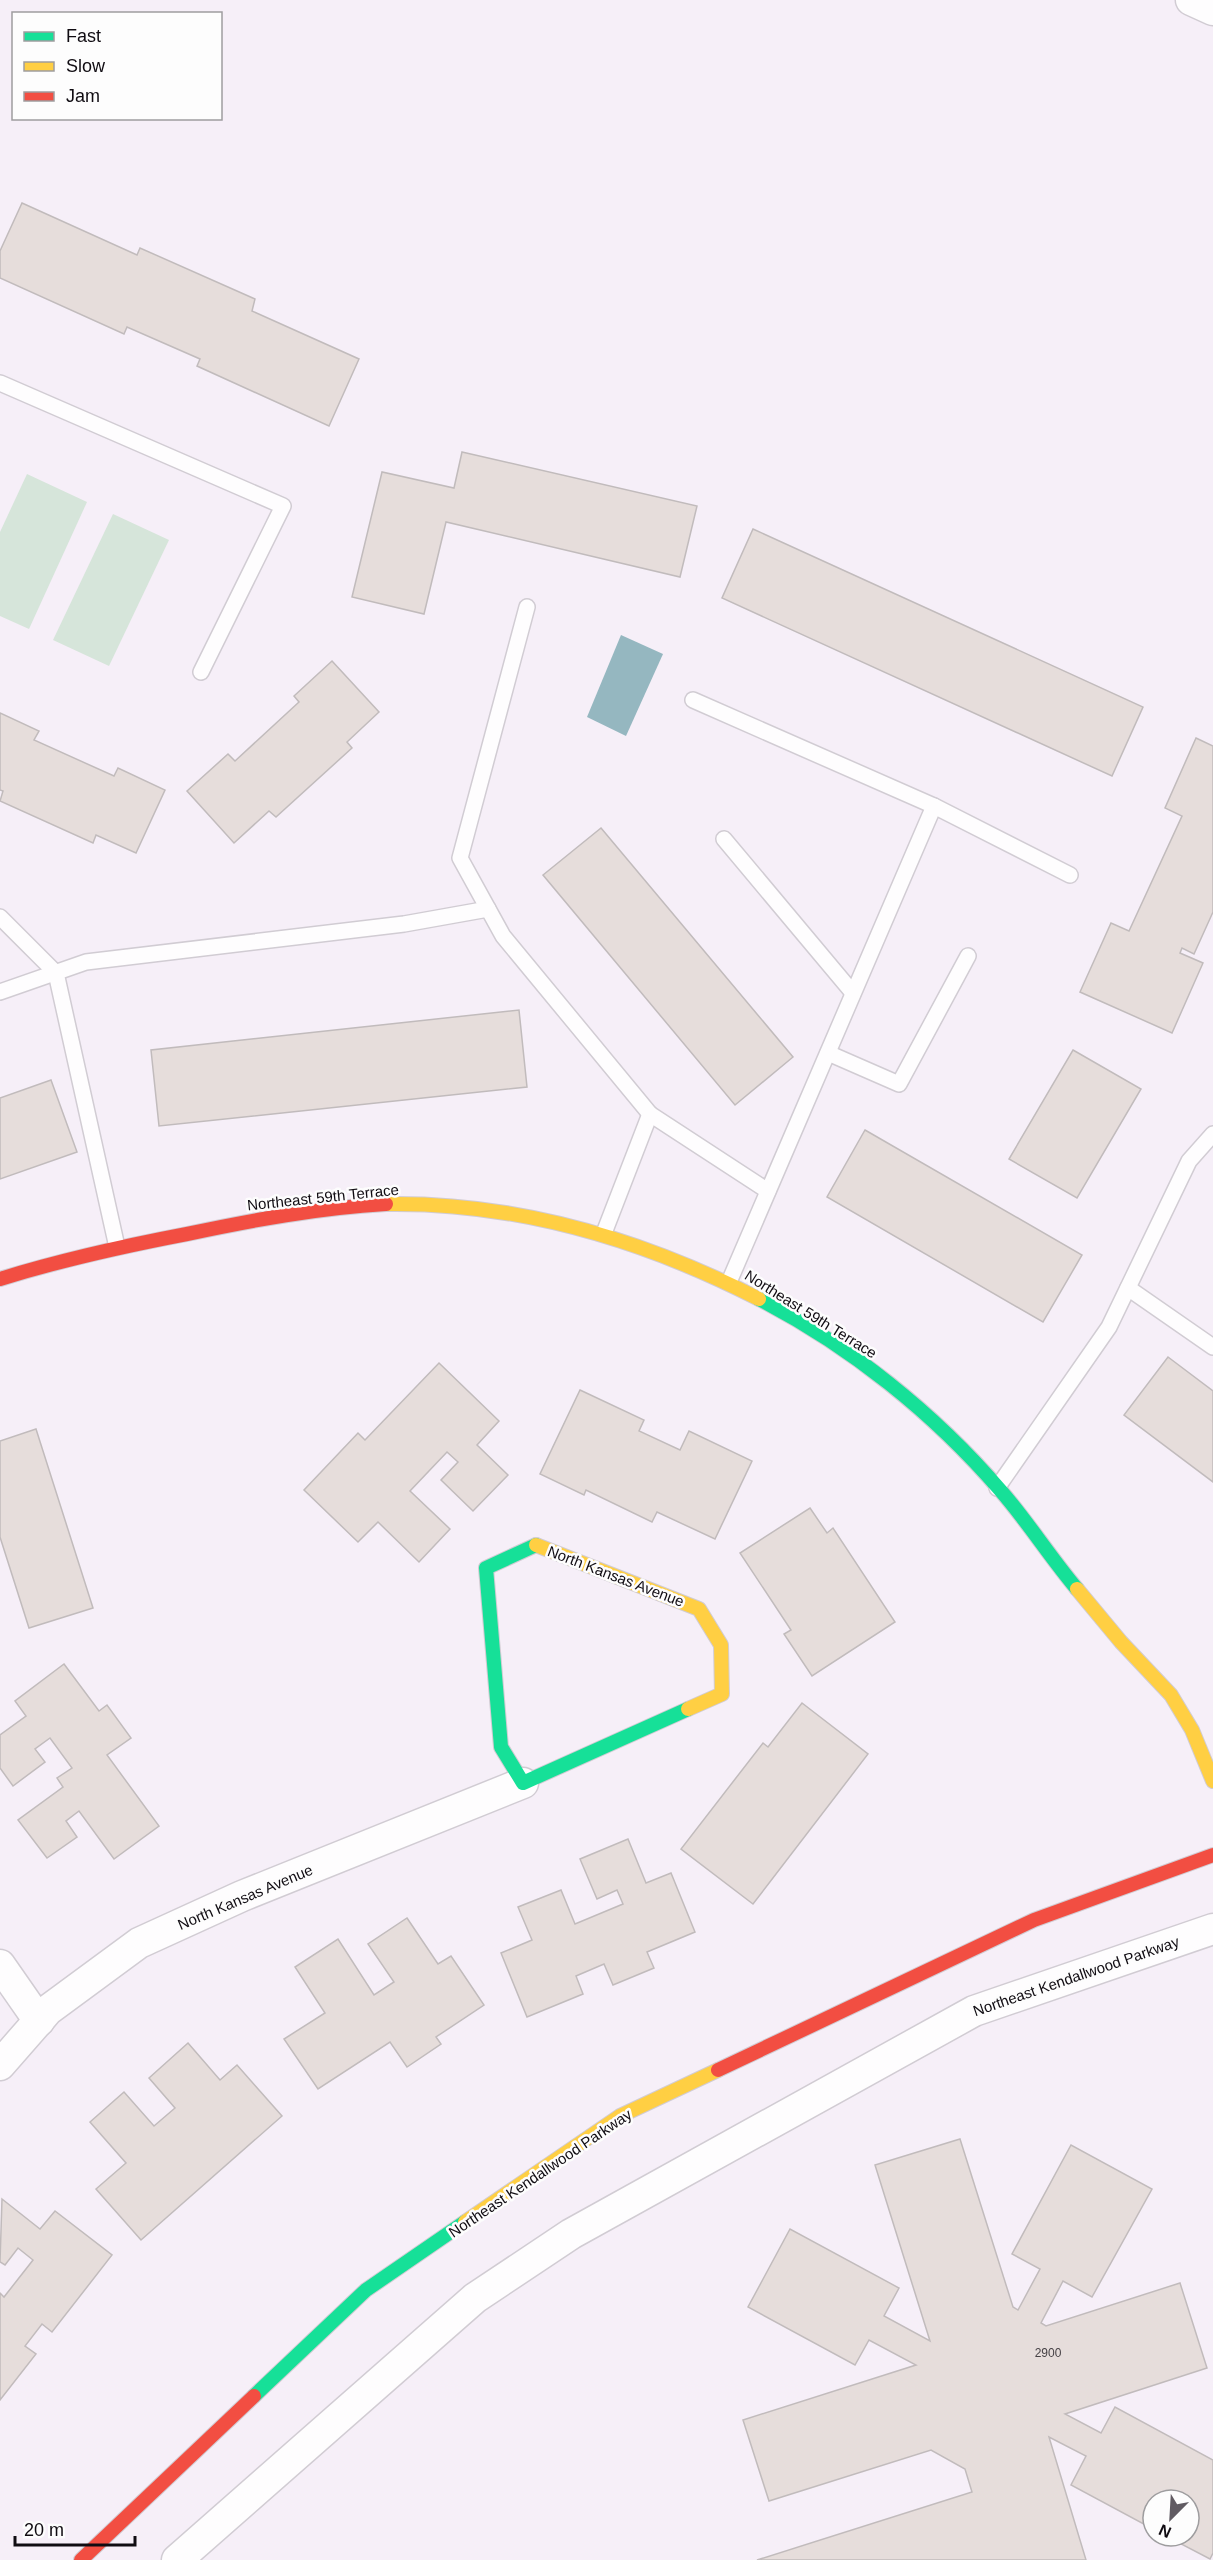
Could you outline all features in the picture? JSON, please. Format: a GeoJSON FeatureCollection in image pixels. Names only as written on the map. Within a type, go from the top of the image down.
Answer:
{"type":"FeatureCollection","features":[{"type":"Feature","properties":{"kind":"street"},"geometry":{"type":"LineString","coordinates":[[1191,0],[1213,10]]}},
{"type":"Feature","properties":{"kind":"street","name":"Northeast 59th Terrace"},"geometry":{"type":"LineString","coordinates":[[0,1279],[117,1247],[252,1220],[376,1205],[490,1209],[563,1222],[634,1242],[703,1269],[769,1303],[850,1354],[917,1406],[960,1446],[997,1488],[1122,1644],[1163,1685],[1196,1737],[1213,1781]]}},
{"type":"Feature","properties":{"kind":"street","name":"North Kansas Avenue"},"geometry":{"type":"LineString","coordinates":[[0,2065],[48,2010],[139,1943],[242,1896],[523,1783],[722,1694],[721,1645],[699,1609],[536,1545],[486,1568],[501,1747],[523,1783]]}},
{"type":"Feature","properties":{"kind":"street","name":"Northeast Kendallwood Parkway"},"geometry":{"type":"LineString","coordinates":[[81,2560],[366,2290],[620,2116],[1034,1920],[1213,1855]]}},
{"type":"Feature","properties":{"kind":"street","name":"Northeast Kendallwood Parkway"},"geometry":{"type":"LineString","coordinates":[[177,2560],[475,2298],[571,2234],[974,2010],[1213,1929]]}},
{"type":"Feature","properties":{"kind":"street"},"geometry":{"type":"LineString","coordinates":[[0,1965],[39,2021]]}},
{"type":"Feature","properties":{"kind":"lane"},"geometry":{"type":"LineString","coordinates":[[0,383],[283,506],[201,672]]}},
{"type":"Feature","properties":{"kind":"lane"},"geometry":{"type":"LineString","coordinates":[[527,607],[460,858],[503,936],[650,1114],[768,1191]]}},
{"type":"Feature","properties":{"kind":"lane"},"geometry":{"type":"LineString","coordinates":[[693,700],[934,806],[1070,875]]}},
{"type":"Feature","properties":{"kind":"lane"},"geometry":{"type":"LineString","coordinates":[[729,1282],[934,806]]}},
{"type":"Feature","properties":{"kind":"lane"},"geometry":{"type":"LineString","coordinates":[[724,839],[853,993]]}},
{"type":"Feature","properties":{"kind":"lane"},"geometry":{"type":"LineString","coordinates":[[0,992],[86,963],[404,924],[488,909]]}},
{"type":"Feature","properties":{"kind":"lane"},"geometry":{"type":"LineString","coordinates":[[0,916],[56,973],[117,1247]]}},
{"type":"Feature","properties":{"kind":"lane"},"geometry":{"type":"LineString","coordinates":[[828,1053],[899,1084],[968,956]]}},
{"type":"Feature","properties":{"kind":"lane"},"geometry":{"type":"LineString","coordinates":[[604,1233],[650,1114]]}},
{"type":"Feature","properties":{"kind":"lane"},"geometry":{"type":"LineString","coordinates":[[997,1488],[1109,1327],[1189,1161],[1210,1144]]}},
{"type":"Feature","properties":{"kind":"lane"},"geometry":{"type":"LineString","coordinates":[[1128,1288],[1213,1347]]}},
{"type":"Feature","properties":{"kind":"shaded area"},"geometry":{"type":"Polygon","coordinates":[[[27,474],[87,502],[29,629],[0,616],[0,532],[27,474]]]}},
{"type":"Feature","properties":{"kind":"shaded area"},"geometry":{"type":"Polygon","coordinates":[[[113,514],[169,540],[109,666],[53,640],[113,514]]]}},
{"type":"Feature","properties":{"kind":"water"},"geometry":{"type":"Polygon","coordinates":[[[621,635],[663,654],[626,736],[587,717],[621,635]]]}},
{"type":"Feature","properties":{"kind":"building"},"geometry":{"type":"Polygon","coordinates":[[[22,203],[137,255],[140,248],[255,299],[252,311],[359,359],[329,426],[197,366],[200,359],[127,327],[124,334],[0,278],[0,251],[22,203]]]}},
{"type":"Feature","properties":{"kind":"building"},"geometry":{"type":"Polygon","coordinates":[[[462,452],[697,506],[680,577],[446,522],[424,614],[352,597],[382,472],[454,488],[462,452]]]}},
{"type":"Feature","properties":{"kind":"building"},"geometry":{"type":"Polygon","coordinates":[[[753,529],[1143,707],[1112,776],[722,598],[753,529]]]}},
{"type":"Feature","properties":{"kind":"building"},"geometry":{"type":"Polygon","coordinates":[[[332,661],[379,712],[347,742],[352,748],[276,817],[269,811],[234,843],[187,791],[228,754],[235,761],[299,702],[294,696],[332,661]]]}},
{"type":"Feature","properties":{"kind":"building"},"geometry":{"type":"Polygon","coordinates":[[[0,713],[39,731],[34,740],[114,776],[118,768],[165,790],[136,853],[96,835],[93,843],[0,801],[3,791],[0,790],[0,713]]]}},
{"type":"Feature","properties":{"kind":"building"},"geometry":{"type":"Polygon","coordinates":[[[1196,738],[1213,746],[1213,912],[1194,954],[1182,948],[1180,953],[1203,963],[1172,1033],[1080,992],[1111,923],[1129,931],[1182,816],[1165,808],[1196,738]]]}},
{"type":"Feature","properties":{"kind":"building"},"geometry":{"type":"Polygon","coordinates":[[[601,828],[793,1057],[735,1105],[543,875],[601,828]]]}},
{"type":"Feature","properties":{"kind":"building"},"geometry":{"type":"Polygon","coordinates":[[[519,1010],[527,1087],[159,1126],[151,1050],[519,1010]]]}},
{"type":"Feature","properties":{"kind":"building"},"geometry":{"type":"Polygon","coordinates":[[[1073,1050],[1141,1089],[1077,1198],[1009,1159],[1073,1050]]]}},
{"type":"Feature","properties":{"kind":"building"},"geometry":{"type":"Polygon","coordinates":[[[51,1080],[77,1152],[0,1179],[0,1098],[51,1080]]]}},
{"type":"Feature","properties":{"kind":"building"},"geometry":{"type":"Polygon","coordinates":[[[865,1130],[1082,1255],[1043,1322],[827,1197],[865,1130]]]}},
{"type":"Feature","properties":{"kind":"building"},"geometry":{"type":"Polygon","coordinates":[[[1168,1357],[1213,1391],[1213,1482],[1124,1415],[1168,1357]]]}},
{"type":"Feature","properties":{"kind":"building"},"geometry":{"type":"Polygon","coordinates":[[[439,1363],[499,1421],[477,1445],[508,1475],[473,1511],[441,1480],[458,1462],[447,1452],[410,1491],[450,1529],[419,1562],[378,1522],[358,1542],[304,1490],[358,1433],[365,1440],[439,1363]]]}},
{"type":"Feature","properties":{"kind":"building"},"geometry":{"type":"Polygon","coordinates":[[[580,1390],[644,1420],[639,1431],[680,1450],[689,1431],[752,1461],[715,1539],[657,1512],[652,1522],[586,1490],[584,1495],[540,1474],[580,1390]]]}},
{"type":"Feature","properties":{"kind":"building"},"geometry":{"type":"Polygon","coordinates":[[[36,1429],[93,1608],[29,1628],[0,1537],[0,1441],[36,1429]]]}},
{"type":"Feature","properties":{"kind":"building"},"geometry":{"type":"Polygon","coordinates":[[[810,1508],[827,1533],[833,1528],[895,1622],[812,1676],[784,1634],[791,1630],[740,1553],[810,1508]]]}},
{"type":"Feature","properties":{"kind":"building"},"geometry":{"type":"Polygon","coordinates":[[[64,1664],[99,1711],[107,1705],[131,1738],[107,1755],[159,1826],[114,1859],[79,1811],[66,1821],[77,1837],[47,1858],[18,1820],[63,1787],[57,1778],[72,1768],[50,1738],[35,1749],[45,1762],[13,1786],[0,1768],[0,1735],[26,1716],[15,1701],[64,1664]]]}},
{"type":"Feature","properties":{"kind":"building"},"geometry":{"type":"Polygon","coordinates":[[[802,1703],[868,1754],[753,1904],[681,1849],[763,1743],[768,1747],[802,1703]]]}},
{"type":"Feature","properties":{"kind":"building"},"geometry":{"type":"Polygon","coordinates":[[[628,1839],[646,1883],[671,1873],[695,1932],[647,1952],[654,1968],[613,1985],[604,1964],[576,1976],[583,1994],[527,2017],[501,1953],[532,1940],[518,1907],[561,1890],[575,1924],[623,1904],[617,1890],[597,1899],[580,1859],[628,1839]]]}},
{"type":"Feature","properties":{"kind":"building"},"geometry":{"type":"Polygon","coordinates":[[[407,1918],[438,1964],[451,1956],[484,2005],[436,2037],[441,2044],[407,2067],[390,2042],[318,2089],[284,2039],[325,2013],[295,1967],[338,1939],[374,1995],[394,1982],[368,1944],[407,1918]]]}},
{"type":"Feature","properties":{"kind":"building"},"geometry":{"type":"Polygon","coordinates":[[[188,2043],[220,2080],[237,2065],[282,2116],[141,2240],[96,2189],[126,2163],[90,2122],[124,2092],[154,2126],[175,2108],[149,2078],[188,2043]]]}},
{"type":"Feature","properties":{"kind":"building"},"geometry":{"type":"Polygon","coordinates":[[[960,2139],[1013,2307],[1018,2310],[1040,2269],[1012,2254],[1071,2145],[1152,2189],[1092,2297],[1063,2281],[1041,2323],[1046,2326],[1180,2283],[1207,2368],[1065,2414],[1101,2433],[1115,2407],[1213,2460],[1213,2553],[1210,2559],[1189,2548],[1201,2548],[1201,2488],[1141,2488],[1141,2523],[1071,2485],[1086,2456],[1049,2437],[1086,2560],[757,2560],[972,2492],[965,2469],[931,2450],[769,2501],[743,2420],[916,2365],[869,2340],[855,2365],[748,2307],[790,2229],[899,2288],[884,2316],[930,2341],[875,2165],[960,2139]]]}},
{"type":"Feature","properties":{"kind":"building"},"geometry":{"type":"Polygon","coordinates":[[[2,2199],[40,2229],[55,2211],[112,2255],[52,2332],[42,2324],[25,2346],[36,2354],[0,2400],[0,2293],[4,2297],[33,2260],[18,2248],[5,2265],[0,2262],[2,2199]]]}},
{"type":"Feature","properties":{"kind":"traffic: fast"},"geometry":{"type":"LineString","coordinates":[[759,1299],[826,1338],[889,1383],[919,1408],[975,1462],[1001,1491],[1077,1589]]}},
{"type":"Feature","properties":{"kind":"traffic: fast"},"geometry":{"type":"LineString","coordinates":[[536,1545],[486,1568],[501,1747],[523,1783],[688,1709]]}},
{"type":"Feature","properties":{"kind":"traffic: fast"},"geometry":{"type":"LineString","coordinates":[[254,2396],[366,2290],[465,2222]]}},
{"type":"Feature","properties":{"kind":"traffic: slow"},"geometry":{"type":"LineString","coordinates":[[386,1204],[435,1205],[484,1210],[531,1217],[578,1228],[670,1259],[759,1299]]}},
{"type":"Feature","properties":{"kind":"traffic: slow"},"geometry":{"type":"LineString","coordinates":[[536,1545],[699,1609],[721,1645],[722,1694],[688,1709]]}},
{"type":"Feature","properties":{"kind":"traffic: slow"},"geometry":{"type":"LineString","coordinates":[[1077,1589],[1121,1642],[1171,1695],[1192,1730],[1213,1781]]}},
{"type":"Feature","properties":{"kind":"traffic: slow"},"geometry":{"type":"LineString","coordinates":[[465,2222],[620,2116],[718,2070]]}},
{"type":"Feature","properties":{"kind":"traffic: jam"},"geometry":{"type":"LineString","coordinates":[[0,1279],[140,1243],[236,1224],[286,1215],[386,1204]]}},
{"type":"Feature","properties":{"kind":"traffic: jam"},"geometry":{"type":"LineString","coordinates":[[718,2070],[1034,1920],[1213,1855]]}},
{"type":"Feature","properties":{"kind":"traffic: jam"},"geometry":{"type":"LineString","coordinates":[[81,2560],[254,2396]]}}]}
